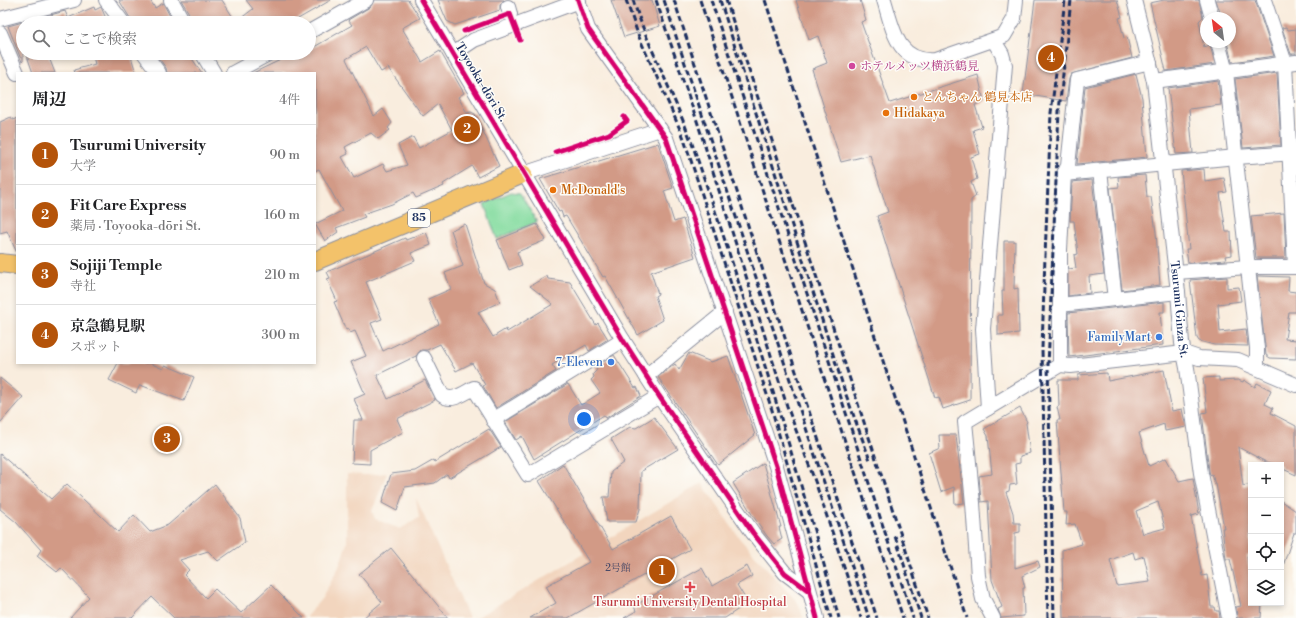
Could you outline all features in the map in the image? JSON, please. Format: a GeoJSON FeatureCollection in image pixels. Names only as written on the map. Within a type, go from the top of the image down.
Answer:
{"type":"FeatureCollection","features":[{"type":"Feature","properties":{"kind":"main road","name":"85"},"geometry":{"type":"LineString","coordinates":[[316,261],[524,174]]}},
{"type":"Feature","properties":{"kind":"main road"},"geometry":{"type":"LineString","coordinates":[[0,263],[16,265]]}},
{"type":"Feature","properties":{"kind":"street"},"geometry":{"type":"LineString","coordinates":[[0,18],[74,0]]}},
{"type":"Feature","properties":{"kind":"street"},"geometry":{"type":"LineString","coordinates":[[106,0],[118,16]]}},
{"type":"Feature","properties":{"kind":"street"},"geometry":{"type":"LineString","coordinates":[[171,0],[180,16]]}},
{"type":"Feature","properties":{"kind":"street"},"geometry":{"type":"LineString","coordinates":[[316,28],[366,0]]}},
{"type":"Feature","properties":{"kind":"street","name":"Toyooka-dōri St."},"geometry":{"type":"LineString","coordinates":[[421,0],[623,340],[659,396],[753,533],[785,573],[809,591]]}},
{"type":"Feature","properties":{"kind":"street"},"geometry":{"type":"LineString","coordinates":[[453,54],[474,40],[578,0],[588,29],[666,138],[776,466],[817,618]]}},
{"type":"Feature","properties":{"kind":"street"},"geometry":{"type":"LineString","coordinates":[[884,0],[894,35],[901,47],[911,57],[923,61],[935,60],[994,41],[1004,36],[1014,19],[1016,0]]}},
{"type":"Feature","properties":{"kind":"street","name":"Tsurumi Ginza St."},"geometry":{"type":"LineString","coordinates":[[1134,0],[1154,80],[1184,353],[1201,474],[1228,618]]}},
{"type":"Feature","properties":{"kind":"street"},"geometry":{"type":"LineString","coordinates":[[1207,0],[1210,12]]}},
{"type":"Feature","properties":{"kind":"street"},"geometry":{"type":"LineString","coordinates":[[1176,272],[1248,267],[1296,267],[1291,62],[1264,0]]}},
{"type":"Feature","properties":{"kind":"street"},"geometry":{"type":"LineString","coordinates":[[0,33],[17,72]]}},
{"type":"Feature","properties":{"kind":"street"},"geometry":{"type":"LineString","coordinates":[[988,408],[983,329],[1005,65],[1002,54],[994,41]]}},
{"type":"Feature","properties":{"kind":"street"},"geometry":{"type":"LineString","coordinates":[[1220,48],[1226,72],[1236,157],[1257,348],[1257,367]]}},
{"type":"Feature","properties":{"kind":"street"},"geometry":{"type":"LineString","coordinates":[[149,60],[158,72]]}},
{"type":"Feature","properties":{"kind":"street"},"geometry":{"type":"LineString","coordinates":[[206,60],[213,72]]}},
{"type":"Feature","properties":{"kind":"street"},"geometry":{"type":"LineString","coordinates":[[235,72],[257,60]]}},
{"type":"Feature","properties":{"kind":"street"},"geometry":{"type":"LineString","coordinates":[[1060,365],[1060,250],[1064,174],[1068,166],[1077,80],[1150,62]]}},
{"type":"Feature","properties":{"kind":"street"},"geometry":{"type":"LineString","coordinates":[[1154,80],[1226,72],[1291,62]]}},
{"type":"Feature","properties":{"kind":"street"},"geometry":{"type":"LineString","coordinates":[[524,174],[660,129]]}},
{"type":"Feature","properties":{"kind":"street"},"geometry":{"type":"LineString","coordinates":[[1064,174],[1236,157],[1293,153]]}},
{"type":"Feature","properties":{"kind":"street"},"geometry":{"type":"LineString","coordinates":[[1100,171],[1115,299]]}},
{"type":"Feature","properties":{"kind":"street"},"geometry":{"type":"LineString","coordinates":[[1060,305],[1178,292]]}},
{"type":"Feature","properties":{"kind":"street"},"geometry":{"type":"LineString","coordinates":[[646,376],[725,312]]}},
{"type":"Feature","properties":{"kind":"street"},"geometry":{"type":"LineString","coordinates":[[493,420],[623,340]]}},
{"type":"Feature","properties":{"kind":"street"},"geometry":{"type":"LineString","coordinates":[[993,618],[983,599],[978,576],[965,422],[1060,365],[1071,366],[1184,353],[1199,358],[1238,360],[1296,385]]}},
{"type":"Feature","properties":{"kind":"street"},"geometry":{"type":"LineString","coordinates":[[424,358],[442,395],[449,400],[474,388],[528,475],[659,396]]}},
{"type":"Feature","properties":{"kind":"shaded area"},"geometry":{"type":"Polygon","coordinates":[[[387,473],[372,511],[375,519],[400,529],[419,518],[416,498],[469,618],[305,618],[322,598],[339,567],[347,543],[347,474],[366,475],[387,473]]]}},
{"type":"Feature","properties":{"kind":"shaded area"},"geometry":{"type":"Polygon","coordinates":[[[702,483],[740,539],[799,604],[803,618],[476,618],[702,483]]]}},
{"type":"Feature","properties":{"kind":"green space"},"geometry":{"type":"Polygon","coordinates":[[[511,192],[520,193],[537,222],[497,239],[484,204],[511,192]]]}},
{"type":"Feature","properties":{"kind":"building"},"geometry":{"type":"Polygon","coordinates":[[[119,0],[150,0],[155,8],[163,3],[170,16],[129,16],[119,0]]]}},
{"type":"Feature","properties":{"kind":"building"},"geometry":{"type":"Polygon","coordinates":[[[181,0],[222,0],[232,16],[191,16],[181,0]]]}},
{"type":"Feature","properties":{"kind":"building"},"geometry":{"type":"Polygon","coordinates":[[[246,0],[331,0],[303,16],[244,16],[253,9],[246,0]]]}},
{"type":"Feature","properties":{"kind":"building"},"geometry":{"type":"Polygon","coordinates":[[[374,0],[408,0],[420,18],[402,28],[422,62],[440,51],[464,93],[458,97],[467,113],[471,112],[475,114],[499,166],[478,177],[472,166],[443,184],[444,186],[416,198],[413,193],[392,204],[363,214],[365,217],[336,228],[338,232],[325,241],[316,224],[342,211],[319,169],[316,170],[316,72],[255,72],[280,60],[316,60],[316,46],[352,25],[348,20],[370,7],[374,0]],[[366,47],[346,59],[374,116],[383,109],[392,123],[388,128],[390,130],[378,139],[371,133],[345,147],[348,154],[342,157],[354,178],[383,164],[387,171],[407,165],[398,145],[413,137],[419,148],[452,130],[438,104],[423,116],[388,68],[381,72],[366,47]]]}},
{"type":"Feature","properties":{"kind":"building"},"geometry":{"type":"Polygon","coordinates":[[[438,0],[504,0],[500,5],[500,10],[455,25],[447,21],[438,0]]]}},
{"type":"Feature","properties":{"kind":"building"},"geometry":{"type":"Polygon","coordinates":[[[611,0],[652,0],[660,26],[624,37],[611,0]]]}},
{"type":"Feature","properties":{"kind":"building"},"geometry":{"type":"Polygon","coordinates":[[[796,0],[860,0],[866,20],[861,22],[890,103],[978,75],[984,101],[975,105],[982,127],[973,130],[980,154],[971,157],[977,179],[971,182],[976,196],[971,200],[970,400],[943,409],[939,397],[935,398],[877,216],[888,212],[870,155],[841,162],[812,69],[827,63],[818,36],[809,40],[796,0]]]}},
{"type":"Feature","properties":{"kind":"building"},"geometry":{"type":"Polygon","coordinates":[[[1035,0],[1117,0],[1122,17],[1119,18],[1124,38],[1127,37],[1132,58],[1071,74],[1066,101],[1023,94],[1035,0]]]}},
{"type":"Feature","properties":{"kind":"building"},"geometry":{"type":"Polygon","coordinates":[[[1164,0],[1199,0],[1202,12],[1200,12],[1199,21],[1200,48],[1211,48],[1215,64],[1166,71],[1150,3],[1164,0]]]}},
{"type":"Feature","properties":{"kind":"building"},"geometry":{"type":"Polygon","coordinates":[[[1216,0],[1255,0],[1274,56],[1232,62],[1228,48],[1236,48],[1236,12],[1220,12],[1216,0]]]}},
{"type":"Feature","properties":{"kind":"building"},"geometry":{"type":"Polygon","coordinates":[[[94,7],[95,10],[101,7],[105,16],[73,16],[94,7]]]}},
{"type":"Feature","properties":{"kind":"building"},"geometry":{"type":"Polygon","coordinates":[[[65,11],[67,16],[47,16],[65,11]]]}},
{"type":"Feature","properties":{"kind":"building"},"geometry":{"type":"Polygon","coordinates":[[[16,24],[16,47],[8,26],[16,24]]]}},
{"type":"Feature","properties":{"kind":"building"},"geometry":{"type":"Polygon","coordinates":[[[1286,27],[1288,30],[1296,29],[1296,54],[1291,54],[1282,28],[1286,27]]]}},
{"type":"Feature","properties":{"kind":"building"},"geometry":{"type":"Polygon","coordinates":[[[28,60],[50,60],[55,72],[33,72],[28,60]]]}},
{"type":"Feature","properties":{"kind":"building"},"geometry":{"type":"Polygon","coordinates":[[[94,60],[132,60],[136,72],[75,72],[74,70],[95,64],[94,60]]]}},
{"type":"Feature","properties":{"kind":"building"},"geometry":{"type":"Polygon","coordinates":[[[160,60],[193,60],[201,72],[167,72],[166,68],[160,60]]]}},
{"type":"Feature","properties":{"kind":"building"},"geometry":{"type":"Polygon","coordinates":[[[1277,73],[1281,145],[1243,148],[1235,79],[1277,73]]]}},
{"type":"Feature","properties":{"kind":"building"},"geometry":{"type":"Polygon","coordinates":[[[1136,74],[1142,98],[1147,157],[1077,164],[1085,87],[1136,74]]]}},
{"type":"Feature","properties":{"kind":"building"},"geometry":{"type":"Polygon","coordinates":[[[1218,81],[1221,105],[1189,109],[1193,153],[1176,154],[1168,88],[1218,81]]]}},
{"type":"Feature","properties":{"kind":"building"},"geometry":{"type":"Polygon","coordinates":[[[11,117],[13,120],[16,118],[16,251],[7,231],[0,233],[0,122],[11,117]]]}},
{"type":"Feature","properties":{"kind":"building"},"geometry":{"type":"Polygon","coordinates":[[[658,143],[673,188],[664,191],[674,222],[683,219],[695,257],[651,272],[658,294],[655,296],[663,320],[638,335],[605,276],[603,277],[566,216],[563,217],[561,211],[559,212],[540,179],[658,143]]]}},
{"type":"Feature","properties":{"kind":"building"},"geometry":{"type":"Polygon","coordinates":[[[1204,169],[1205,181],[1224,178],[1227,192],[1220,193],[1226,232],[1231,232],[1232,255],[1225,256],[1226,260],[1188,263],[1186,249],[1189,249],[1181,171],[1204,169]]]}},
{"type":"Feature","properties":{"kind":"building"},"geometry":{"type":"Polygon","coordinates":[[[1145,175],[1147,197],[1151,197],[1156,232],[1160,285],[1122,290],[1110,188],[1119,187],[1118,177],[1145,175]]]}},
{"type":"Feature","properties":{"kind":"building"},"geometry":{"type":"Polygon","coordinates":[[[1092,180],[1104,274],[1089,276],[1090,293],[1068,296],[1068,269],[1076,268],[1074,255],[1078,254],[1074,221],[1070,221],[1072,182],[1092,180]]]}},
{"type":"Feature","properties":{"kind":"building"},"geometry":{"type":"Polygon","coordinates":[[[1284,213],[1286,258],[1256,258],[1251,216],[1284,213]]]}},
{"type":"Feature","properties":{"kind":"building"},"geometry":{"type":"Polygon","coordinates":[[[465,224],[484,283],[495,289],[500,302],[478,312],[493,337],[506,329],[507,332],[553,304],[530,286],[547,276],[548,279],[570,282],[596,325],[598,323],[608,339],[589,351],[586,345],[552,365],[556,371],[496,408],[472,363],[456,371],[440,344],[427,350],[421,350],[416,356],[377,375],[388,399],[425,380],[435,400],[397,419],[403,432],[370,450],[370,464],[352,463],[354,420],[363,420],[354,399],[365,394],[351,362],[366,356],[355,331],[350,333],[348,329],[346,330],[334,302],[337,301],[327,279],[330,278],[327,272],[405,238],[406,240],[426,232],[431,245],[411,253],[415,261],[366,282],[382,319],[371,323],[383,351],[439,324],[428,299],[451,289],[445,273],[463,266],[451,230],[465,224]]]}},
{"type":"Feature","properties":{"kind":"building"},"geometry":{"type":"Polygon","coordinates":[[[537,224],[546,240],[517,252],[522,265],[509,270],[497,240],[537,224]]]}},
{"type":"Feature","properties":{"kind":"building"},"geometry":{"type":"Polygon","coordinates":[[[1004,241],[1015,241],[1014,289],[1018,288],[1019,333],[998,335],[998,315],[1003,315],[1002,291],[1004,291],[1004,241]]]}},
{"type":"Feature","properties":{"kind":"building"},"geometry":{"type":"Polygon","coordinates":[[[1257,276],[1289,277],[1288,291],[1296,292],[1296,312],[1289,312],[1285,339],[1296,340],[1296,359],[1270,358],[1266,355],[1257,276]]]}},
{"type":"Feature","properties":{"kind":"building"},"geometry":{"type":"Polygon","coordinates":[[[1227,277],[1227,288],[1239,287],[1241,301],[1218,304],[1220,332],[1246,329],[1248,346],[1214,345],[1199,341],[1197,338],[1190,280],[1227,277]]]}},
{"type":"Feature","properties":{"kind":"building"},"geometry":{"type":"Polygon","coordinates":[[[1164,302],[1164,312],[1160,312],[1163,345],[1069,357],[1068,313],[1164,302]]]}},
{"type":"Feature","properties":{"kind":"building"},"geometry":{"type":"Polygon","coordinates":[[[689,353],[711,362],[728,356],[755,435],[718,465],[658,377],[675,364],[679,370],[689,353]]]}},
{"type":"Feature","properties":{"kind":"building"},"geometry":{"type":"Polygon","coordinates":[[[614,355],[635,388],[637,387],[641,396],[606,418],[604,415],[534,459],[522,436],[516,440],[505,422],[568,384],[581,405],[600,393],[591,380],[594,377],[593,374],[597,370],[595,367],[614,355]]]}},
{"type":"Feature","properties":{"kind":"building"},"geometry":{"type":"Polygon","coordinates":[[[117,364],[152,364],[163,369],[165,365],[194,377],[184,401],[140,385],[136,393],[109,380],[117,364]]]}},
{"type":"Feature","properties":{"kind":"building"},"geometry":{"type":"Polygon","coordinates":[[[1164,370],[1172,411],[1182,409],[1186,427],[1165,431],[1164,424],[1139,433],[1149,466],[1166,458],[1179,481],[1193,478],[1199,514],[1191,516],[1202,576],[1207,575],[1211,607],[1215,607],[1216,611],[1219,611],[1220,618],[1063,618],[1062,550],[1082,544],[1075,524],[1066,525],[1067,512],[1064,512],[1057,420],[1060,420],[1057,407],[1059,406],[1058,380],[1078,380],[1078,375],[1107,373],[1108,381],[1164,370]],[[1158,502],[1136,511],[1143,534],[1165,528],[1158,502]],[[1133,552],[1110,560],[1117,586],[1150,582],[1144,556],[1135,559],[1133,552]]]}},
{"type":"Feature","properties":{"kind":"building"},"geometry":{"type":"Polygon","coordinates":[[[1219,377],[1219,381],[1238,380],[1243,382],[1244,380],[1255,387],[1257,383],[1271,390],[1265,404],[1273,408],[1271,413],[1296,426],[1296,475],[1284,469],[1284,462],[1266,462],[1238,447],[1243,486],[1248,485],[1248,606],[1262,606],[1261,618],[1237,618],[1236,607],[1241,606],[1230,559],[1226,559],[1222,528],[1224,528],[1216,484],[1215,485],[1212,474],[1210,475],[1209,471],[1202,413],[1207,412],[1203,378],[1219,377]]]}},
{"type":"Feature","properties":{"kind":"building"},"geometry":{"type":"Polygon","coordinates":[[[0,378],[23,397],[0,423],[0,378]]]}},
{"type":"Feature","properties":{"kind":"building"},"geometry":{"type":"Polygon","coordinates":[[[1020,408],[1027,422],[1030,453],[1020,456],[1020,463],[1015,464],[1017,484],[1010,485],[1009,491],[1006,492],[1013,513],[1014,523],[1020,523],[1020,532],[1015,533],[1015,568],[1038,561],[1040,567],[1022,576],[1025,588],[1023,588],[1024,616],[1001,618],[998,609],[1002,607],[992,580],[988,501],[981,502],[979,476],[992,474],[988,436],[984,429],[1020,408]]]}},
{"type":"Feature","properties":{"kind":"building"},"geometry":{"type":"Polygon","coordinates":[[[654,417],[678,449],[641,471],[640,509],[636,522],[607,522],[603,497],[609,497],[611,472],[624,462],[611,439],[630,427],[636,428],[654,417]]]}},
{"type":"Feature","properties":{"kind":"building"},"geometry":{"type":"Polygon","coordinates":[[[489,429],[501,447],[449,478],[447,474],[435,483],[405,487],[397,511],[382,503],[391,474],[415,471],[434,460],[435,462],[489,429]]]}},
{"type":"Feature","properties":{"kind":"building"},"geometry":{"type":"Polygon","coordinates":[[[939,435],[956,435],[964,503],[955,504],[954,487],[941,492],[929,453],[940,448],[939,435]]]}},
{"type":"Feature","properties":{"kind":"building"},"geometry":{"type":"Polygon","coordinates":[[[0,454],[51,499],[67,484],[118,532],[134,515],[150,532],[168,525],[215,484],[240,518],[245,542],[218,561],[208,551],[180,560],[189,570],[184,575],[206,598],[215,589],[241,613],[271,585],[304,618],[174,618],[152,597],[132,618],[70,618],[89,597],[61,568],[57,572],[37,556],[41,550],[16,522],[0,509],[0,454]]]}},
{"type":"Feature","properties":{"kind":"building"},"geometry":{"type":"Polygon","coordinates":[[[763,463],[781,527],[779,527],[782,539],[774,544],[753,516],[733,483],[763,463]]]}},
{"type":"Feature","properties":{"kind":"building"},"geometry":{"type":"Polygon","coordinates":[[[563,464],[613,549],[671,516],[690,549],[568,618],[530,618],[556,603],[546,586],[589,562],[539,481],[563,464]]]}},
{"type":"Feature","properties":{"kind":"building"},"geometry":{"type":"Polygon","coordinates":[[[1284,503],[1296,511],[1296,533],[1294,533],[1284,563],[1284,503]]]}},
{"type":"Feature","properties":{"kind":"building"},"geometry":{"type":"Polygon","coordinates":[[[391,548],[448,618],[363,618],[382,602],[359,574],[391,548]]]}},
{"type":"Feature","properties":{"kind":"building","name":"Tsurumi University Dental Hospital"},"geometry":{"type":"Polygon","coordinates":[[[747,566],[752,576],[737,585],[748,603],[725,618],[624,618],[636,611],[634,606],[702,568],[712,586],[747,566]]]}},
{"type":"Feature","properties":{"kind":"railway"},"geometry":{"type":"LineString","coordinates":[[626,0],[639,37],[683,136],[772,410],[831,618]]}},
{"type":"Feature","properties":{"kind":"railway"},"geometry":{"type":"LineString","coordinates":[[633,0],[647,38],[688,133],[715,210],[770,384],[839,618]]}},
{"type":"Feature","properties":{"kind":"railway"},"geometry":{"type":"LineString","coordinates":[[656,0],[698,124],[787,406],[816,484],[861,618]]}},
{"type":"Feature","properties":{"kind":"railway"},"geometry":{"type":"LineString","coordinates":[[664,0],[869,618]]}},
{"type":"Feature","properties":{"kind":"railway"},"geometry":{"type":"LineString","coordinates":[[674,0],[877,618]]}},
{"type":"Feature","properties":{"kind":"railway"},"geometry":{"type":"LineString","coordinates":[[700,0],[903,618]]}},
{"type":"Feature","properties":{"kind":"railway"},"geometry":{"type":"LineString","coordinates":[[711,0],[913,618]]}},
{"type":"Feature","properties":{"kind":"railway"},"geometry":{"type":"LineString","coordinates":[[720,0],[845,392],[870,460]]}},
{"type":"Feature","properties":{"kind":"railway"},"geometry":{"type":"LineString","coordinates":[[726,0],[928,618]]}},
{"type":"Feature","properties":{"kind":"railway"},"geometry":{"type":"LineString","coordinates":[[765,0],[967,618]]}},
{"type":"Feature","properties":{"kind":"railway"},"geometry":{"type":"LineString","coordinates":[[1048,618],[1042,349],[1051,113],[1065,0]]}},
{"type":"Feature","properties":{"kind":"railway"},"geometry":{"type":"LineString","coordinates":[[1054,618],[1048,366],[1059,111],[1071,0]]}},
{"type":"Feature","properties":{"kind":"railway"},"geometry":{"type":"LineString","coordinates":[[895,536],[921,618]]}},
{"type":"Feature","properties":{"kind":"cycle path"},"geometry":{"type":"LineString","coordinates":[[421,0],[623,340],[659,396],[753,533],[785,573],[809,591]]}},
{"type":"Feature","properties":{"kind":"cycle path"},"geometry":{"type":"LineString","coordinates":[[578,0],[588,29],[666,138],[776,466],[817,618]]}},
{"type":"Feature","properties":{"kind":"cycle path"},"geometry":{"type":"LineString","coordinates":[[464,31],[510,14],[520,40]]}},
{"type":"Feature","properties":{"kind":"cycle path"},"geometry":{"type":"LineString","coordinates":[[555,152],[609,134],[627,121],[624,117]]}},
{"type":"Feature","properties":{"kind":"place","name":"京急鶴見駅"},"geometry":{"type":"Point","coordinates":[1051,58]}},
{"type":"Feature","properties":{"kind":"place","name":"ホテルメッツ横浜鶴見"},"geometry":{"type":"Point","coordinates":[852,66]}},
{"type":"Feature","properties":{"kind":"place","name":"とんちゃん 鶴見本店"},"geometry":{"type":"Point","coordinates":[914,97]}},
{"type":"Feature","properties":{"kind":"place","name":"Hidakaya"},"geometry":{"type":"Point","coordinates":[886,113]}},
{"type":"Feature","properties":{"kind":"place","name":"Fit Care Express"},"geometry":{"type":"Point","coordinates":[467,129]}},
{"type":"Feature","properties":{"kind":"place","name":"McDonald's"},"geometry":{"type":"Point","coordinates":[553,190]}},
{"type":"Feature","properties":{"kind":"place","name":"FamilyMart"},"geometry":{"type":"Point","coordinates":[1159,337]}},
{"type":"Feature","properties":{"kind":"place","name":"7-Eleven"},"geometry":{"type":"Point","coordinates":[611,362]}},
{"type":"Feature","properties":{"kind":"place","name":"Sojiji Temple"},"geometry":{"type":"Point","coordinates":[167,439]}},
{"type":"Feature","properties":{"kind":"place","name":"Tsurumi University"},"geometry":{"type":"Point","coordinates":[662,571]}},
{"type":"Feature","properties":{"kind":"place","name":"Tsurumi University Dental Hospital"},"geometry":{"type":"Point","coordinates":[690,587]}}]}
